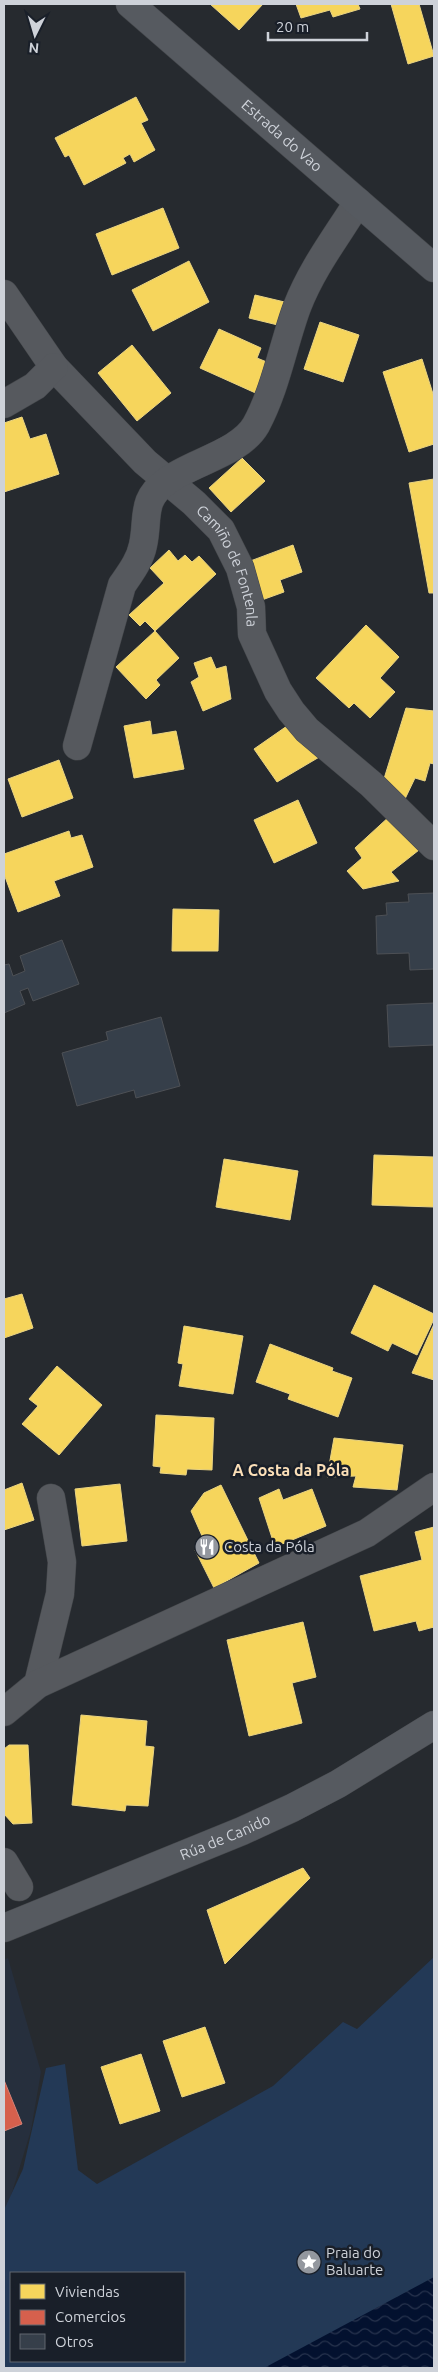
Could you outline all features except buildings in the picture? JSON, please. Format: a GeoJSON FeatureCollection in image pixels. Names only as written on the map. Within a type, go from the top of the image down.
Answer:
{"type":"FeatureCollection","features":[{"type":"Feature","properties":{"kind":"main road","name":"Estrada do Vao"},"geometry":{"type":"LineString","coordinates":[[130,4],[434,268]]}},
{"type":"Feature","properties":{"kind":"main road","name":"Rúa de Canido"},"geometry":{"type":"LineString","coordinates":[[4,1928],[242,1831],[292,1808],[338,1784],[434,1725]]}},
{"type":"Feature","properties":{"kind":"street"},"geometry":{"type":"LineString","coordinates":[[77,746],[122,585],[137,563],[144,544],[145,512],[151,496],[167,480],[233,446],[255,426],[277,372],[298,306],[329,245],[358,202]]}},
{"type":"Feature","properties":{"kind":"street","name":"Camiño de Fontenla"},"geometry":{"type":"LineString","coordinates":[[4,294],[54,367],[145,462],[194,503],[221,530],[240,568],[251,607],[252,634],[278,692],[291,711],[308,730],[371,784],[434,846]]}},
{"type":"Feature","properties":{"kind":"street"},"geometry":{"type":"LineString","coordinates":[[4,404],[34,386],[54,367]]}},
{"type":"Feature","properties":{"kind":"street"},"geometry":{"type":"LineString","coordinates":[[4,1712],[38,1684],[367,1533],[434,1487]]}},
{"type":"Feature","properties":{"kind":"street"},"geometry":{"type":"LineString","coordinates":[[38,1684],[60,1594],[62,1562],[52,1498]]}},
{"type":"Feature","properties":{"kind":"street"},"geometry":{"type":"LineString","coordinates":[[4,1862],[19,1887]]}},
{"type":"Feature","properties":{"kind":"shaded area"},"geometry":{"type":"Polygon","coordinates":[[[434,1957],[434,2368],[4,2368],[4,2210],[23,2169],[46,2068],[65,2064],[78,2170],[97,2184],[273,2086],[343,2022],[357,2029],[434,1957]]]}},
{"type":"Feature","properties":{"kind":"shaded area"},"geometry":{"type":"Polygon","coordinates":[[[8,1958],[41,2072],[31,2130],[4,2219],[4,1960],[8,1958]]]}},
{"type":"Feature","properties":{"kind":"water"},"geometry":{"type":"Polygon","coordinates":[[[434,2277],[434,2368],[264,2368],[434,2277]]]}},
{"type":"Feature","properties":{"kind":"place","name":"Costa da Póla"},"geometry":{"type":"Point","coordinates":[207,1547]}},
{"type":"Feature","properties":{"kind":"place","name":"Praia do Baluarte"},"geometry":{"type":"Point","coordinates":[309,2262]}},
{"type":"Feature","properties":{"kind":"district","name":"A Costa da Póla"},"geometry":{"type":"Point","coordinates":[291,1470]}}]}
